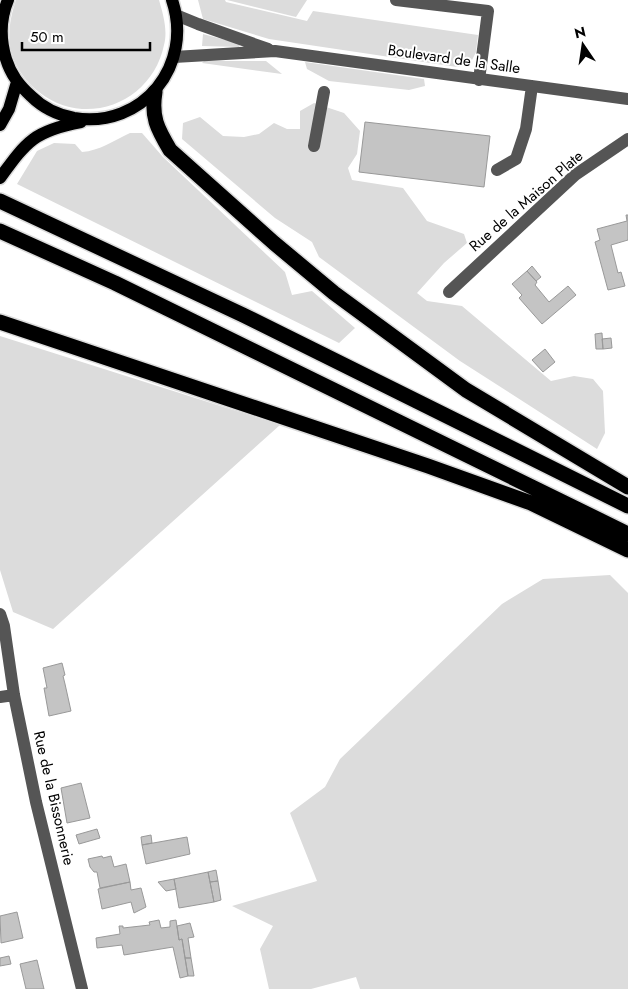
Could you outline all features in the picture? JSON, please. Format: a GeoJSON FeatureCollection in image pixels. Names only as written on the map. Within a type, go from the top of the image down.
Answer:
{"type":"FeatureCollection","features":[{"type":"Feature","properties":{"kind":"highway"},"geometry":{"type":"LineString","coordinates":[[155,92],[154,119],[160,134],[170,150],[304,268],[334,293],[466,390],[628,487]]}},
{"type":"Feature","properties":{"kind":"highway"},"geometry":{"type":"LineString","coordinates":[[0,201],[243,315],[628,506]]}},
{"type":"Feature","properties":{"kind":"highway"},"geometry":{"type":"LineString","coordinates":[[5,233],[114,283],[628,534]]}},
{"type":"Feature","properties":{"kind":"highway"},"geometry":{"type":"LineString","coordinates":[[0,322],[446,473],[530,504],[628,550]]}},
{"type":"Feature","properties":{"kind":"main road"},"geometry":{"type":"LineString","coordinates":[[0,178],[16,156],[34,137],[57,126],[113,117],[136,107],[155,92],[166,76],[174,57],[178,38],[176,15],[172,0]]}},
{"type":"Feature","properties":{"kind":"main road"},"geometry":{"type":"LineString","coordinates":[[4,9],[3,47],[9,67],[17,82],[39,104],[62,116],[88,120]]}},
{"type":"Feature","properties":{"kind":"main road"},"geometry":{"type":"LineString","coordinates":[[0,125],[9,109],[17,82]]}},
{"type":"Feature","properties":{"kind":"street"},"geometry":{"type":"LineString","coordinates":[[396,0],[488,11],[479,80]]}},
{"type":"Feature","properties":{"kind":"street","name":"Boulevard de la Salle"},"geometry":{"type":"LineString","coordinates":[[176,15],[275,51],[628,99]]}},
{"type":"Feature","properties":{"kind":"street","name":"Boulevard de la Salle"},"geometry":{"type":"LineString","coordinates":[[174,57],[275,51]]}},
{"type":"Feature","properties":{"kind":"street"},"geometry":{"type":"LineString","coordinates":[[497,170],[516,159],[526,129],[532,86]]}},
{"type":"Feature","properties":{"kind":"street"},"geometry":{"type":"LineString","coordinates":[[314,146],[324,92]]}},
{"type":"Feature","properties":{"kind":"street","name":"Rue de la Maison Plate"},"geometry":{"type":"LineString","coordinates":[[449,292],[575,176],[628,139]]}},
{"type":"Feature","properties":{"kind":"street","name":"Rue de la Bissonnerie"},"geometry":{"type":"LineString","coordinates":[[0,614],[4,626],[14,695],[36,802],[82,989]]}},
{"type":"Feature","properties":{"kind":"street"},"geometry":{"type":"LineString","coordinates":[[0,698],[14,695]]}},
{"type":"Feature","properties":{"kind":"shaded area"},"geometry":{"type":"Polygon","coordinates":[[[16,0],[159,0],[165,22],[164,45],[160,59],[145,83],[123,100],[111,105],[82,109],[57,103],[35,89],[26,80],[13,57],[9,33],[16,0]]]}},
{"type":"Feature","properties":{"kind":"shaded area"},"geometry":{"type":"Polygon","coordinates":[[[198,0],[225,0],[226,2],[307,21],[313,11],[478,35],[476,52],[470,64],[457,67],[269,39],[203,19],[198,0]]]}},
{"type":"Feature","properties":{"kind":"shaded area"},"geometry":{"type":"Polygon","coordinates":[[[227,0],[307,0],[296,17],[227,0]]]}},
{"type":"Feature","properties":{"kind":"shaded area"},"geometry":{"type":"Polygon","coordinates":[[[203,34],[240,45],[239,47],[202,46],[203,34]]]}},
{"type":"Feature","properties":{"kind":"shaded area"},"geometry":{"type":"Polygon","coordinates":[[[204,61],[266,61],[282,74],[202,63],[204,61]]]}},
{"type":"Feature","properties":{"kind":"shaded area"},"geometry":{"type":"Polygon","coordinates":[[[305,62],[424,79],[425,86],[409,90],[329,81],[307,69],[305,62]]]}},
{"type":"Feature","properties":{"kind":"shaded area"},"geometry":{"type":"Polygon","coordinates":[[[314,103],[344,113],[360,131],[357,154],[348,168],[352,180],[403,188],[427,221],[464,234],[467,243],[444,263],[417,293],[427,301],[462,306],[551,381],[574,376],[593,379],[603,391],[605,433],[597,449],[460,361],[319,257],[312,242],[275,218],[182,139],[183,123],[200,117],[223,136],[244,137],[259,134],[274,123],[287,129],[300,129],[300,111],[314,103]]]}},
{"type":"Feature","properties":{"kind":"shaded area"},"geometry":{"type":"Polygon","coordinates":[[[130,133],[142,133],[163,157],[285,272],[292,295],[312,291],[355,328],[339,343],[17,184],[37,151],[54,143],[75,144],[82,152],[101,147],[130,133]]]}},
{"type":"Feature","properties":{"kind":"shaded area"},"geometry":{"type":"Polygon","coordinates":[[[0,336],[280,425],[53,629],[13,612],[0,570],[0,336]]]}},
{"type":"Feature","properties":{"kind":"shaded area"},"geometry":{"type":"Polygon","coordinates":[[[610,575],[628,593],[628,989],[360,989],[356,977],[311,989],[269,989],[260,949],[273,926],[232,906],[317,881],[290,813],[325,787],[340,759],[502,604],[543,579],[610,575]]]}},
{"type":"Feature","properties":{"kind":"building"},"geometry":{"type":"Polygon","coordinates":[[[365,122],[490,136],[484,187],[359,172],[365,122]]]}},
{"type":"Feature","properties":{"kind":"building"},"geometry":{"type":"Polygon","coordinates":[[[626,215],[628,215],[628,240],[611,245],[618,273],[621,272],[625,286],[608,290],[595,242],[600,240],[597,229],[627,221],[626,215]]]}},
{"type":"Feature","properties":{"kind":"building"},"geometry":{"type":"Polygon","coordinates":[[[532,266],[541,277],[536,281],[527,271],[532,266]]]}},
{"type":"Feature","properties":{"kind":"building"},"geometry":{"type":"Polygon","coordinates":[[[527,271],[537,282],[535,285],[549,302],[568,286],[576,295],[542,324],[519,298],[522,295],[512,284],[527,271]]]}},
{"type":"Feature","properties":{"kind":"building"},"geometry":{"type":"Polygon","coordinates":[[[602,333],[603,349],[596,349],[595,334],[602,333]]]}},
{"type":"Feature","properties":{"kind":"building"},"geometry":{"type":"Polygon","coordinates":[[[611,338],[612,348],[603,349],[602,339],[611,338]]]}},
{"type":"Feature","properties":{"kind":"building"},"geometry":{"type":"Polygon","coordinates":[[[545,349],[555,362],[543,372],[532,360],[545,349]]]}},
{"type":"Feature","properties":{"kind":"building"},"geometry":{"type":"Polygon","coordinates":[[[62,663],[71,711],[49,716],[43,668],[62,663]]]}},
{"type":"Feature","properties":{"kind":"building"},"geometry":{"type":"Polygon","coordinates":[[[81,783],[90,818],[67,823],[61,788],[81,783]]]}},
{"type":"Feature","properties":{"kind":"building"},"geometry":{"type":"Polygon","coordinates":[[[97,829],[100,838],[79,844],[76,835],[97,829]]]}},
{"type":"Feature","properties":{"kind":"building"},"geometry":{"type":"Polygon","coordinates":[[[151,835],[152,843],[142,845],[141,837],[151,835]]]}},
{"type":"Feature","properties":{"kind":"building"},"geometry":{"type":"Polygon","coordinates":[[[187,837],[190,854],[146,864],[142,845],[187,837]]]}},
{"type":"Feature","properties":{"kind":"building"},"geometry":{"type":"Polygon","coordinates":[[[102,856],[103,858],[111,856],[114,867],[126,864],[130,882],[100,888],[97,872],[94,872],[90,867],[88,859],[102,856]]]}},
{"type":"Feature","properties":{"kind":"building"},"geometry":{"type":"Polygon","coordinates":[[[216,870],[218,881],[210,882],[208,872],[216,870]]]}},
{"type":"Feature","properties":{"kind":"building"},"geometry":{"type":"Polygon","coordinates":[[[208,872],[214,902],[179,908],[174,879],[208,872]]]}},
{"type":"Feature","properties":{"kind":"building"},"geometry":{"type":"Polygon","coordinates":[[[174,879],[176,889],[166,891],[158,882],[174,879]]]}},
{"type":"Feature","properties":{"kind":"building"},"geometry":{"type":"Polygon","coordinates":[[[218,881],[221,900],[214,902],[210,882],[218,881]]]}},
{"type":"Feature","properties":{"kind":"building"},"geometry":{"type":"Polygon","coordinates":[[[130,882],[131,890],[141,888],[146,907],[134,913],[131,902],[102,909],[98,889],[130,882]]]}},
{"type":"Feature","properties":{"kind":"building"},"geometry":{"type":"Polygon","coordinates":[[[17,912],[23,938],[1,943],[0,916],[17,912]]]}},
{"type":"Feature","properties":{"kind":"building"},"geometry":{"type":"Polygon","coordinates":[[[159,920],[161,928],[170,927],[170,921],[176,920],[179,940],[182,939],[188,976],[180,978],[173,947],[124,955],[122,945],[97,948],[96,938],[120,934],[119,926],[123,926],[123,928],[150,925],[149,922],[159,920]]]}},
{"type":"Feature","properties":{"kind":"building"},"geometry":{"type":"Polygon","coordinates":[[[190,923],[194,937],[188,938],[191,958],[185,958],[182,939],[179,940],[177,926],[190,923]]]}},
{"type":"Feature","properties":{"kind":"building"},"geometry":{"type":"Polygon","coordinates":[[[9,956],[11,964],[0,966],[0,958],[9,956]]]}},
{"type":"Feature","properties":{"kind":"building"},"geometry":{"type":"Polygon","coordinates":[[[185,958],[191,958],[194,976],[188,976],[185,958]]]}},
{"type":"Feature","properties":{"kind":"building"},"geometry":{"type":"Polygon","coordinates":[[[37,960],[44,989],[26,989],[20,964],[37,960]]]}}]}
